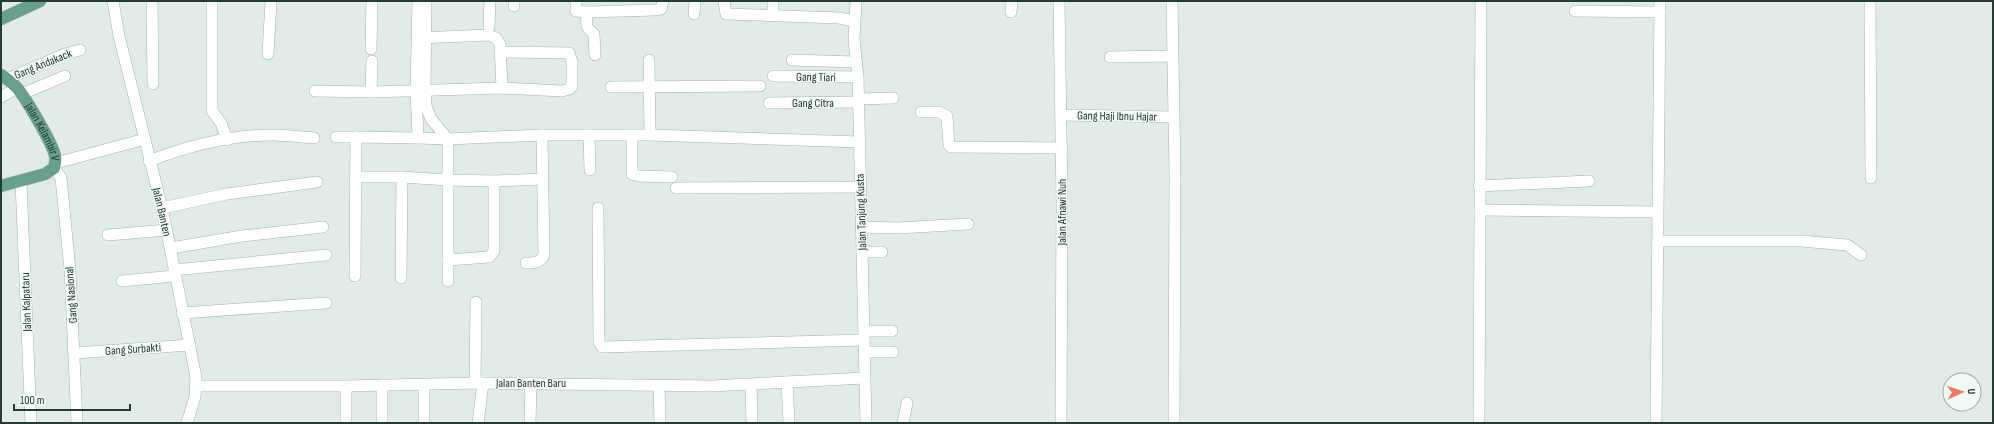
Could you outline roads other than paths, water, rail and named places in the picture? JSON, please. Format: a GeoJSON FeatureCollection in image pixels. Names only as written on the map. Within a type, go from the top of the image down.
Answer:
{"type":"FeatureCollection","features":[{"type":"Feature","properties":{"kind":"main road"},"geometry":{"type":"LineString","coordinates":[[1,19],[37,2]]}},
{"type":"Feature","properties":{"kind":"main road","name":"Jalan Kelambir V"},"geometry":{"type":"LineString","coordinates":[[1,186],[21,182],[45,174],[55,166],[55,156],[51,144],[19,91],[4,77]]}},
{"type":"Feature","properties":{"kind":"street","name":"Jalan Banten"},"geometry":{"type":"LineString","coordinates":[[112,1],[149,161],[167,230],[174,273],[190,345],[196,386],[195,397],[187,423]]}},
{"type":"Feature","properties":{"kind":"street"},"geometry":{"type":"LineString","coordinates":[[152,1],[153,84]]}},
{"type":"Feature","properties":{"kind":"street"},"geometry":{"type":"LineString","coordinates":[[212,1],[212,111],[222,123],[227,140]]}},
{"type":"Feature","properties":{"kind":"street"},"geometry":{"type":"LineString","coordinates":[[268,54],[270,1]]}},
{"type":"Feature","properties":{"kind":"street"},"geometry":{"type":"LineString","coordinates":[[371,48],[372,1]]}},
{"type":"Feature","properties":{"kind":"street"},"geometry":{"type":"LineString","coordinates":[[418,1],[421,38],[420,91],[417,124],[418,138]]}},
{"type":"Feature","properties":{"kind":"street"},"geometry":{"type":"LineString","coordinates":[[421,38],[426,1]]}},
{"type":"Feature","properties":{"kind":"street"},"geometry":{"type":"LineString","coordinates":[[489,27],[490,1]]}},
{"type":"Feature","properties":{"kind":"street"},"geometry":{"type":"LineString","coordinates":[[576,1],[576,11],[587,12],[619,6],[659,10],[662,7],[663,1]]}},
{"type":"Feature","properties":{"kind":"street"},"geometry":{"type":"LineString","coordinates":[[694,14],[695,1]]}},
{"type":"Feature","properties":{"kind":"street"},"geometry":{"type":"LineString","coordinates":[[724,1],[726,14],[839,18],[854,21]]}},
{"type":"Feature","properties":{"kind":"street"},"geometry":{"type":"LineString","coordinates":[[773,1],[773,15]]}},
{"type":"Feature","properties":{"kind":"street","name":"Jalan Tanjung Kusta"},"geometry":{"type":"LineString","coordinates":[[856,1],[854,21],[855,62],[858,77],[858,142],[866,423]]}},
{"type":"Feature","properties":{"kind":"street","name":"Jalan Afnawi Nuh"},"geometry":{"type":"LineString","coordinates":[[1059,1],[1062,115],[1061,423]]}},
{"type":"Feature","properties":{"kind":"street"},"geometry":{"type":"LineString","coordinates":[[1172,1],[1175,175],[1174,423]]}},
{"type":"Feature","properties":{"kind":"street"},"geometry":{"type":"LineString","coordinates":[[1479,423],[1481,1]]}},
{"type":"Feature","properties":{"kind":"street"},"geometry":{"type":"LineString","coordinates":[[1870,1],[1871,178]]}},
{"type":"Feature","properties":{"kind":"street"},"geometry":{"type":"LineString","coordinates":[[1575,10],[1660,6],[1657,212],[1659,241],[1656,423]]}},
{"type":"Feature","properties":{"kind":"street"},"geometry":{"type":"LineString","coordinates":[[587,12],[587,27],[589,31],[594,34],[595,55]]}},
{"type":"Feature","properties":{"kind":"street"},"geometry":{"type":"LineString","coordinates":[[421,38],[489,35],[496,38],[499,41],[502,88]]}},
{"type":"Feature","properties":{"kind":"street","name":"Gang Andakack"},"geometry":{"type":"LineString","coordinates":[[4,77],[65,54],[80,50]]}},
{"type":"Feature","properties":{"kind":"street"},"geometry":{"type":"LineString","coordinates":[[315,91],[371,92],[502,88],[562,91],[569,89],[572,86],[573,69],[571,56],[566,52],[500,52]]}},
{"type":"Feature","properties":{"kind":"street"},"geometry":{"type":"LineString","coordinates":[[1110,57],[1172,56]]}},
{"type":"Feature","properties":{"kind":"street"},"geometry":{"type":"LineString","coordinates":[[649,60],[648,86],[650,135]]}},
{"type":"Feature","properties":{"kind":"street"},"geometry":{"type":"LineString","coordinates":[[792,60],[855,62]]}},
{"type":"Feature","properties":{"kind":"street"},"geometry":{"type":"LineString","coordinates":[[371,92],[372,62]]}},
{"type":"Feature","properties":{"kind":"street"},"geometry":{"type":"LineString","coordinates":[[1,97],[65,76]]}},
{"type":"Feature","properties":{"kind":"street","name":"Gang Tiari"},"geometry":{"type":"LineString","coordinates":[[773,76],[858,77]]}},
{"type":"Feature","properties":{"kind":"street"},"geometry":{"type":"LineString","coordinates":[[611,87],[760,86]]}},
{"type":"Feature","properties":{"kind":"street"},"geometry":{"type":"LineString","coordinates":[[420,91],[431,119],[448,139],[448,281]]}},
{"type":"Feature","properties":{"kind":"street","name":"Gang Citra"},"geometry":{"type":"LineString","coordinates":[[769,103],[858,101],[893,98]]}},
{"type":"Feature","properties":{"kind":"street"},"geometry":{"type":"LineString","coordinates":[[921,112],[939,112],[947,116],[949,145],[951,147],[1062,148]]}},
{"type":"Feature","properties":{"kind":"street","name":"Gang Haji Ibnu Hajar"},"geometry":{"type":"LineString","coordinates":[[1062,115],[1173,117]]}},
{"type":"Feature","properties":{"kind":"street"},"geometry":{"type":"LineString","coordinates":[[417,124],[431,119]]}},
{"type":"Feature","properties":{"kind":"street"},"geometry":{"type":"LineString","coordinates":[[149,161],[183,148],[227,140],[272,135],[314,138]]}},
{"type":"Feature","properties":{"kind":"street"},"geometry":{"type":"LineString","coordinates":[[336,137],[448,139],[542,135],[650,135],[858,142]]}},
{"type":"Feature","properties":{"kind":"street"},"geometry":{"type":"LineString","coordinates":[[526,264],[538,262],[542,260],[544,256],[542,135]]}},
{"type":"Feature","properties":{"kind":"street"},"geometry":{"type":"LineString","coordinates":[[589,135],[590,170]]}},
{"type":"Feature","properties":{"kind":"street"},"geometry":{"type":"LineString","coordinates":[[632,136],[632,174],[639,176],[672,177]]}},
{"type":"Feature","properties":{"kind":"street"},"geometry":{"type":"LineString","coordinates":[[355,276],[356,137]]}},
{"type":"Feature","properties":{"kind":"street"},"geometry":{"type":"LineString","coordinates":[[55,166],[145,139]]}},
{"type":"Feature","properties":{"kind":"street","name":"Gang Nasional"},"geometry":{"type":"LineString","coordinates":[[55,166],[61,178],[70,270],[75,353],[77,423]]}},
{"type":"Feature","properties":{"kind":"street"},"geometry":{"type":"LineString","coordinates":[[355,177],[402,177],[494,181],[543,179]]}},
{"type":"Feature","properties":{"kind":"street"},"geometry":{"type":"LineString","coordinates":[[401,278],[402,177]]}},
{"type":"Feature","properties":{"kind":"street"},"geometry":{"type":"LineString","coordinates":[[448,260],[489,258],[494,251],[494,181]]}},
{"type":"Feature","properties":{"kind":"street"},"geometry":{"type":"LineString","coordinates":[[1479,186],[1589,181]]}},
{"type":"Feature","properties":{"kind":"street","name":"Jalan Kalpataru"},"geometry":{"type":"LineString","coordinates":[[21,182],[31,423]]}},
{"type":"Feature","properties":{"kind":"street"},"geometry":{"type":"LineString","coordinates":[[162,208],[227,194],[317,182]]}},
{"type":"Feature","properties":{"kind":"street"},"geometry":{"type":"LineString","coordinates":[[676,188],[860,187]]}},
{"type":"Feature","properties":{"kind":"street"},"geometry":{"type":"LineString","coordinates":[[598,208],[599,342],[602,347],[864,335],[892,331]]}},
{"type":"Feature","properties":{"kind":"street"},"geometry":{"type":"LineString","coordinates":[[1480,210],[1657,212]]}},
{"type":"Feature","properties":{"kind":"street"},"geometry":{"type":"LineString","coordinates":[[861,227],[898,228],[968,224]]}},
{"type":"Feature","properties":{"kind":"street"},"geometry":{"type":"LineString","coordinates":[[171,248],[242,236],[323,226]]}},
{"type":"Feature","properties":{"kind":"street"},"geometry":{"type":"LineString","coordinates":[[108,236],[167,230]]}},
{"type":"Feature","properties":{"kind":"street"},"geometry":{"type":"LineString","coordinates":[[1659,241],[1801,241],[1847,245],[1860,255]]}},
{"type":"Feature","properties":{"kind":"street"},"geometry":{"type":"LineString","coordinates":[[862,252],[882,252]]}},
{"type":"Feature","properties":{"kind":"street"},"geometry":{"type":"LineString","coordinates":[[122,282],[174,273],[326,255]]}},
{"type":"Feature","properties":{"kind":"street"},"geometry":{"type":"LineString","coordinates":[[476,302],[479,383],[478,423]]}},
{"type":"Feature","properties":{"kind":"street"},"geometry":{"type":"LineString","coordinates":[[182,313],[326,303]]}},
{"type":"Feature","properties":{"kind":"street","name":"Gang Surbakti"},"geometry":{"type":"LineString","coordinates":[[75,353],[190,345]]}},
{"type":"Feature","properties":{"kind":"street"},"geometry":{"type":"LineString","coordinates":[[865,352],[893,352]]}},
{"type":"Feature","properties":{"kind":"street","name":"Jalan Banten Baru"},"geometry":{"type":"LineString","coordinates":[[196,386],[346,386],[479,383],[751,385],[864,378]]}},
{"type":"Feature","properties":{"kind":"street"},"geometry":{"type":"LineString","coordinates":[[788,382],[789,423]]}},
{"type":"Feature","properties":{"kind":"street"},"geometry":{"type":"LineString","coordinates":[[530,423],[531,383]]}},
{"type":"Feature","properties":{"kind":"street"},"geometry":{"type":"LineString","coordinates":[[382,385],[382,423]]}},
{"type":"Feature","properties":{"kind":"street"},"geometry":{"type":"LineString","coordinates":[[424,385],[424,423]]}},
{"type":"Feature","properties":{"kind":"street"},"geometry":{"type":"LineString","coordinates":[[660,385],[660,423]]}},
{"type":"Feature","properties":{"kind":"street"},"geometry":{"type":"LineString","coordinates":[[751,385],[752,423]]}},
{"type":"Feature","properties":{"kind":"street"},"geometry":{"type":"LineString","coordinates":[[346,386],[346,423]]}},
{"type":"Feature","properties":{"kind":"street"},"geometry":{"type":"LineString","coordinates":[[903,423],[907,403]]}}]}
